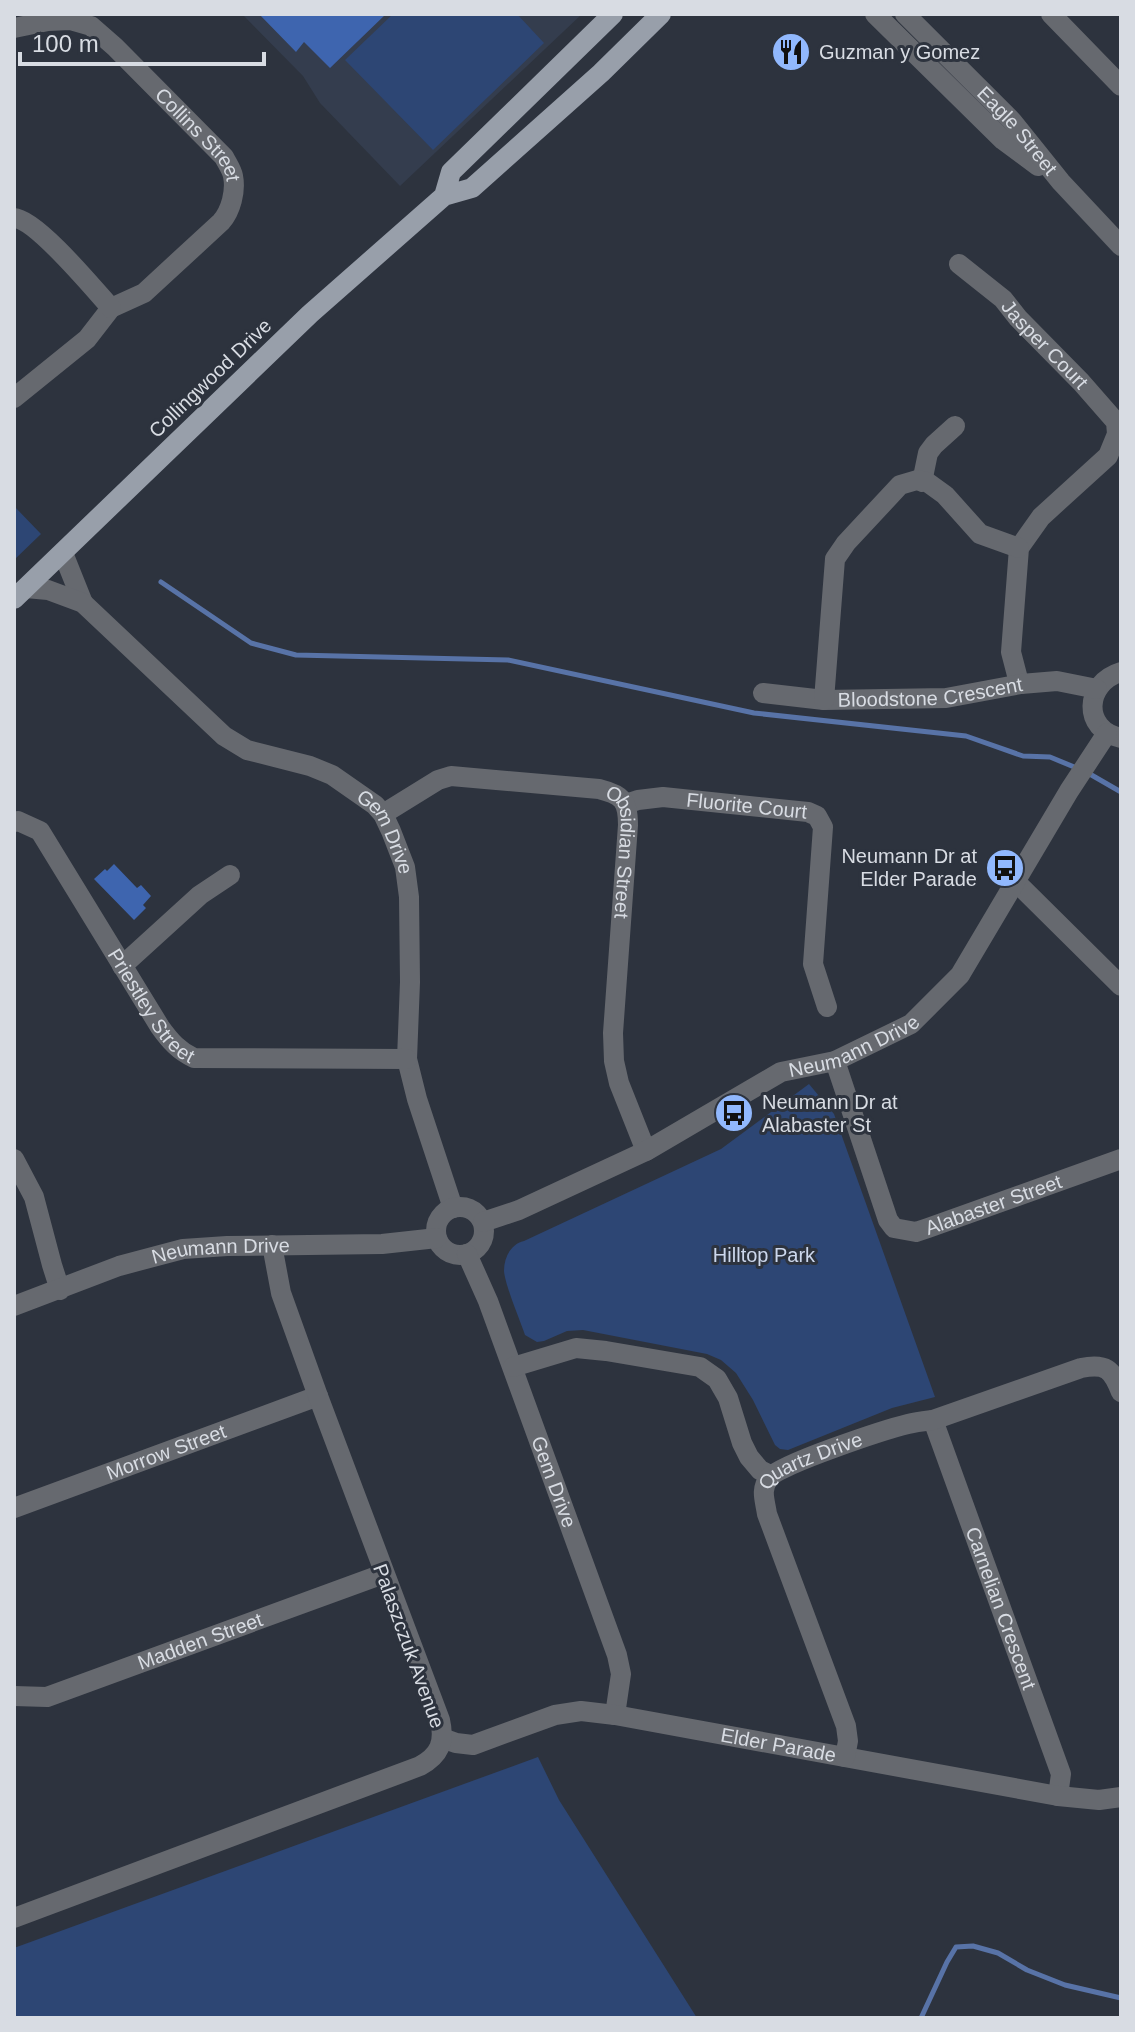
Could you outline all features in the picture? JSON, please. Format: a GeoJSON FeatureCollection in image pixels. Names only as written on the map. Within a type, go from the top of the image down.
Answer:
{"type":"FeatureCollection","features":[{"type":"Feature","properties":{"kind":"main road","name":"Collingwood Drive"},"geometry":{"type":"LineString","coordinates":[[444,196],[451,172],[613,14]]}},
{"type":"Feature","properties":{"kind":"main road","name":"Collingwood Drive"},"geometry":{"type":"LineString","coordinates":[[20,593],[310,314],[444,196],[472,188],[601,73],[661,14]]}},
{"type":"Feature","properties":{"kind":"street","name":"Eagle Street"},"geometry":{"type":"LineString","coordinates":[[875,14],[1003,140],[1061,182]]}},
{"type":"Feature","properties":{"kind":"street","name":"Eagle Street"},"geometry":{"type":"LineString","coordinates":[[905,14],[1012,121],[1061,182],[1121,246]]}},
{"type":"Feature","properties":{"kind":"street"},"geometry":{"type":"LineString","coordinates":[[1051,14],[1121,86]]}},
{"type":"Feature","properties":{"kind":"street","name":"Collins Street"},"geometry":{"type":"LineString","coordinates":[[14,28],[70,20],[91,26],[224,157],[233,176],[232,199],[226,216],[144,293],[111,308],[87,339],[14,398]]}},
{"type":"Feature","properties":{"kind":"street"},"geometry":{"type":"LineString","coordinates":[[14,218],[21,218],[32,225],[111,308]]}},
{"type":"Feature","properties":{"kind":"street","name":"Jasper Court"},"geometry":{"type":"LineString","coordinates":[[959,264],[1003,299],[1116,422],[1119,432],[1108,456],[1041,517],[1019,548]]}},
{"type":"Feature","properties":{"kind":"street"},"geometry":{"type":"LineString","coordinates":[[922,482],[928,453],[955,426]]}},
{"type":"Feature","properties":{"kind":"street"},"geometry":{"type":"LineString","coordinates":[[824,700],[835,559],[900,485],[917,480],[927,482],[945,495],[980,534],[1019,548],[1011,652],[1021,684]]}},
{"type":"Feature","properties":{"kind":"street","name":"Gem Drive"},"geometry":{"type":"LineString","coordinates":[[63,553],[83,603]]}},
{"type":"Feature","properties":{"kind":"street","name":"Gem Drive"},"geometry":{"type":"LineString","coordinates":[[20,593],[48,590],[83,603],[224,736],[247,750],[310,766],[332,775],[383,814],[405,867],[409,897],[407,1059],[453,1208]]}},
{"type":"Feature","properties":{"kind":"street"},"geometry":{"type":"LineString","coordinates":[[1114,735],[1096,720],[1092,704],[1097,689],[1111,675],[1121,672]]}},
{"type":"Feature","properties":{"kind":"street","name":"Bloodstone Crescent"},"geometry":{"type":"LineString","coordinates":[[763,693],[824,700],[946,698],[1021,684],[1057,681],[1097,689]]}},
{"type":"Feature","properties":{"kind":"street","name":"Neumann Drive"},"geometry":{"type":"LineString","coordinates":[[483,1222],[519,1210],[646,1151],[781,1072],[835,1061],[911,1024],[960,975],[1088,760],[1114,735]]}},
{"type":"Feature","properties":{"kind":"street","name":"Obsidian Street"},"geometry":{"type":"LineString","coordinates":[[383,814],[438,780],[451,776],[599,789],[613,792],[626,804],[628,825],[613,1033],[614,1061],[619,1083],[646,1151]]}},
{"type":"Feature","properties":{"kind":"street","name":"Fluorite Court"},"geometry":{"type":"LineString","coordinates":[[626,804],[663,797],[808,812],[817,816],[823,827],[813,964],[827,1007]]}},
{"type":"Feature","properties":{"kind":"street","name":"Priestley Street"},"geometry":{"type":"LineString","coordinates":[[14,822],[40,831],[170,1041],[182,1052],[194,1058],[407,1059]]}},
{"type":"Feature","properties":{"kind":"street"},"geometry":{"type":"LineString","coordinates":[[122,966],[200,895],[230,875]]}},
{"type":"Feature","properties":{"kind":"street"},"geometry":{"type":"LineString","coordinates":[[1016,882],[1121,986]]}},
{"type":"Feature","properties":{"kind":"street","name":"Alabaster Street"},"geometry":{"type":"LineString","coordinates":[[835,1061],[888,1220],[894,1228],[916,1232],[1121,1159]]}},
{"type":"Feature","properties":{"kind":"street"},"geometry":{"type":"LineString","coordinates":[[14,1159],[34,1197],[60,1290]]}},
{"type":"Feature","properties":{"kind":"street"},"geometry":{"type":"LineString","coordinates":[[453,1208],[473,1210],[483,1222],[483,1238],[467,1254],[446,1250],[437,1238],[439,1217],[453,1208]]}},
{"type":"Feature","properties":{"kind":"street","name":"Neumann Drive"},"geometry":{"type":"LineString","coordinates":[[14,1306],[119,1266],[183,1249],[382,1244],[437,1238]]}},
{"type":"Feature","properties":{"kind":"street","name":"Palaszczuk Avenue"},"geometry":{"type":"LineString","coordinates":[[14,1918],[420,1766],[431,1760],[439,1750],[442,1738],[440,1720],[383,1574],[281,1293],[272,1245]]}},
{"type":"Feature","properties":{"kind":"street","name":"Gem Drive"},"geometry":{"type":"LineString","coordinates":[[467,1254],[513,1367],[617,1655],[621,1674],[615,1715]]}},
{"type":"Feature","properties":{"kind":"street"},"geometry":{"type":"LineString","coordinates":[[513,1367],[576,1348],[700,1367],[717,1379],[728,1398],[749,1457],[760,1470],[770,1475]]}},
{"type":"Feature","properties":{"kind":"street","name":"Quartz Drive"},"geometry":{"type":"LineString","coordinates":[[845,1757],[848,1741],[846,1726],[767,1514],[763,1490],[770,1475],[780,1468],[821,1453],[907,1424],[933,1420],[1081,1368],[1095,1365],[1108,1369],[1121,1392]]}},
{"type":"Feature","properties":{"kind":"street","name":"Morrow Street"},"geometry":{"type":"LineString","coordinates":[[14,1508],[318,1396]]}},
{"type":"Feature","properties":{"kind":"street","name":"Carnelian Crescent"},"geometry":{"type":"LineString","coordinates":[[933,1420],[1061,1774],[1058,1796]]}},
{"type":"Feature","properties":{"kind":"street","name":"Madden Street"},"geometry":{"type":"LineString","coordinates":[[14,1696],[47,1697],[383,1574]]}},
{"type":"Feature","properties":{"kind":"street","name":"Elder Parade"},"geometry":{"type":"LineString","coordinates":[[442,1738],[473,1745],[555,1715],[581,1711],[1058,1796],[1099,1800],[1121,1797]]}},
{"type":"Feature","properties":{"kind":"shaded area"},"geometry":{"type":"Polygon","coordinates":[[[242,14],[582,14],[400,186],[320,103],[303,76],[242,14]]]}},
{"type":"Feature","properties":{"kind":"green space"},"geometry":{"type":"Polygon","coordinates":[[[393,14],[517,14],[544,43],[433,150],[345,60],[393,14]]]}},
{"type":"Feature","properties":{"kind":"green space"},"geometry":{"type":"Polygon","coordinates":[[[14,506],[41,534],[14,560],[14,506]]]}},
{"type":"Feature","properties":{"kind":"green space","name":"Hilltop Park"},"geometry":{"type":"Polygon","coordinates":[[[809,1084],[834,1114],[935,1397],[892,1408],[788,1450],[780,1449],[736,1373],[721,1360],[707,1354],[583,1330],[567,1331],[537,1342],[525,1335],[504,1271],[507,1256],[515,1245],[721,1149],[809,1084]]]}},
{"type":"Feature","properties":{"kind":"green space"},"geometry":{"type":"Polygon","coordinates":[[[538,1757],[559,1800],[697,2018],[14,2018],[14,1948],[538,1757]]]}},
{"type":"Feature","properties":{"kind":"building"},"geometry":{"type":"Polygon","coordinates":[[[259,14],[386,14],[330,68],[304,42],[296,52],[259,14]]]}},
{"type":"Feature","properties":{"kind":"building"},"geometry":{"type":"Polygon","coordinates":[[[114,864],[137,888],[141,885],[151,896],[143,905],[146,908],[134,920],[94,879],[114,864]]]}},
{"type":"Feature","properties":{"kind":"waterway"},"geometry":{"type":"LineString","coordinates":[[161,582],[251,643],[296,655],[508,660],[754,713],[966,736],[1023,756],[1050,757],[1079,769]]}},
{"type":"Feature","properties":{"kind":"waterway"},"geometry":{"type":"LineString","coordinates":[[1088,773],[1121,792]]}},
{"type":"Feature","properties":{"kind":"waterway"},"geometry":{"type":"LineString","coordinates":[[921,2018],[956,1947],[973,1946],[998,1953],[1027,1970],[1065,1985],[1121,1998]]}},
{"type":"Feature","properties":{"kind":"place","name":"Guzman y Gomez"},"geometry":{"type":"Point","coordinates":[791,52]}},
{"type":"Feature","properties":{"kind":"place","name":"Neumann Dr at Elder Parade"},"geometry":{"type":"Point","coordinates":[1005,868]}},
{"type":"Feature","properties":{"kind":"place","name":"Neumann Dr at Alabaster St"},"geometry":{"type":"Point","coordinates":[734,1113]}}]}
